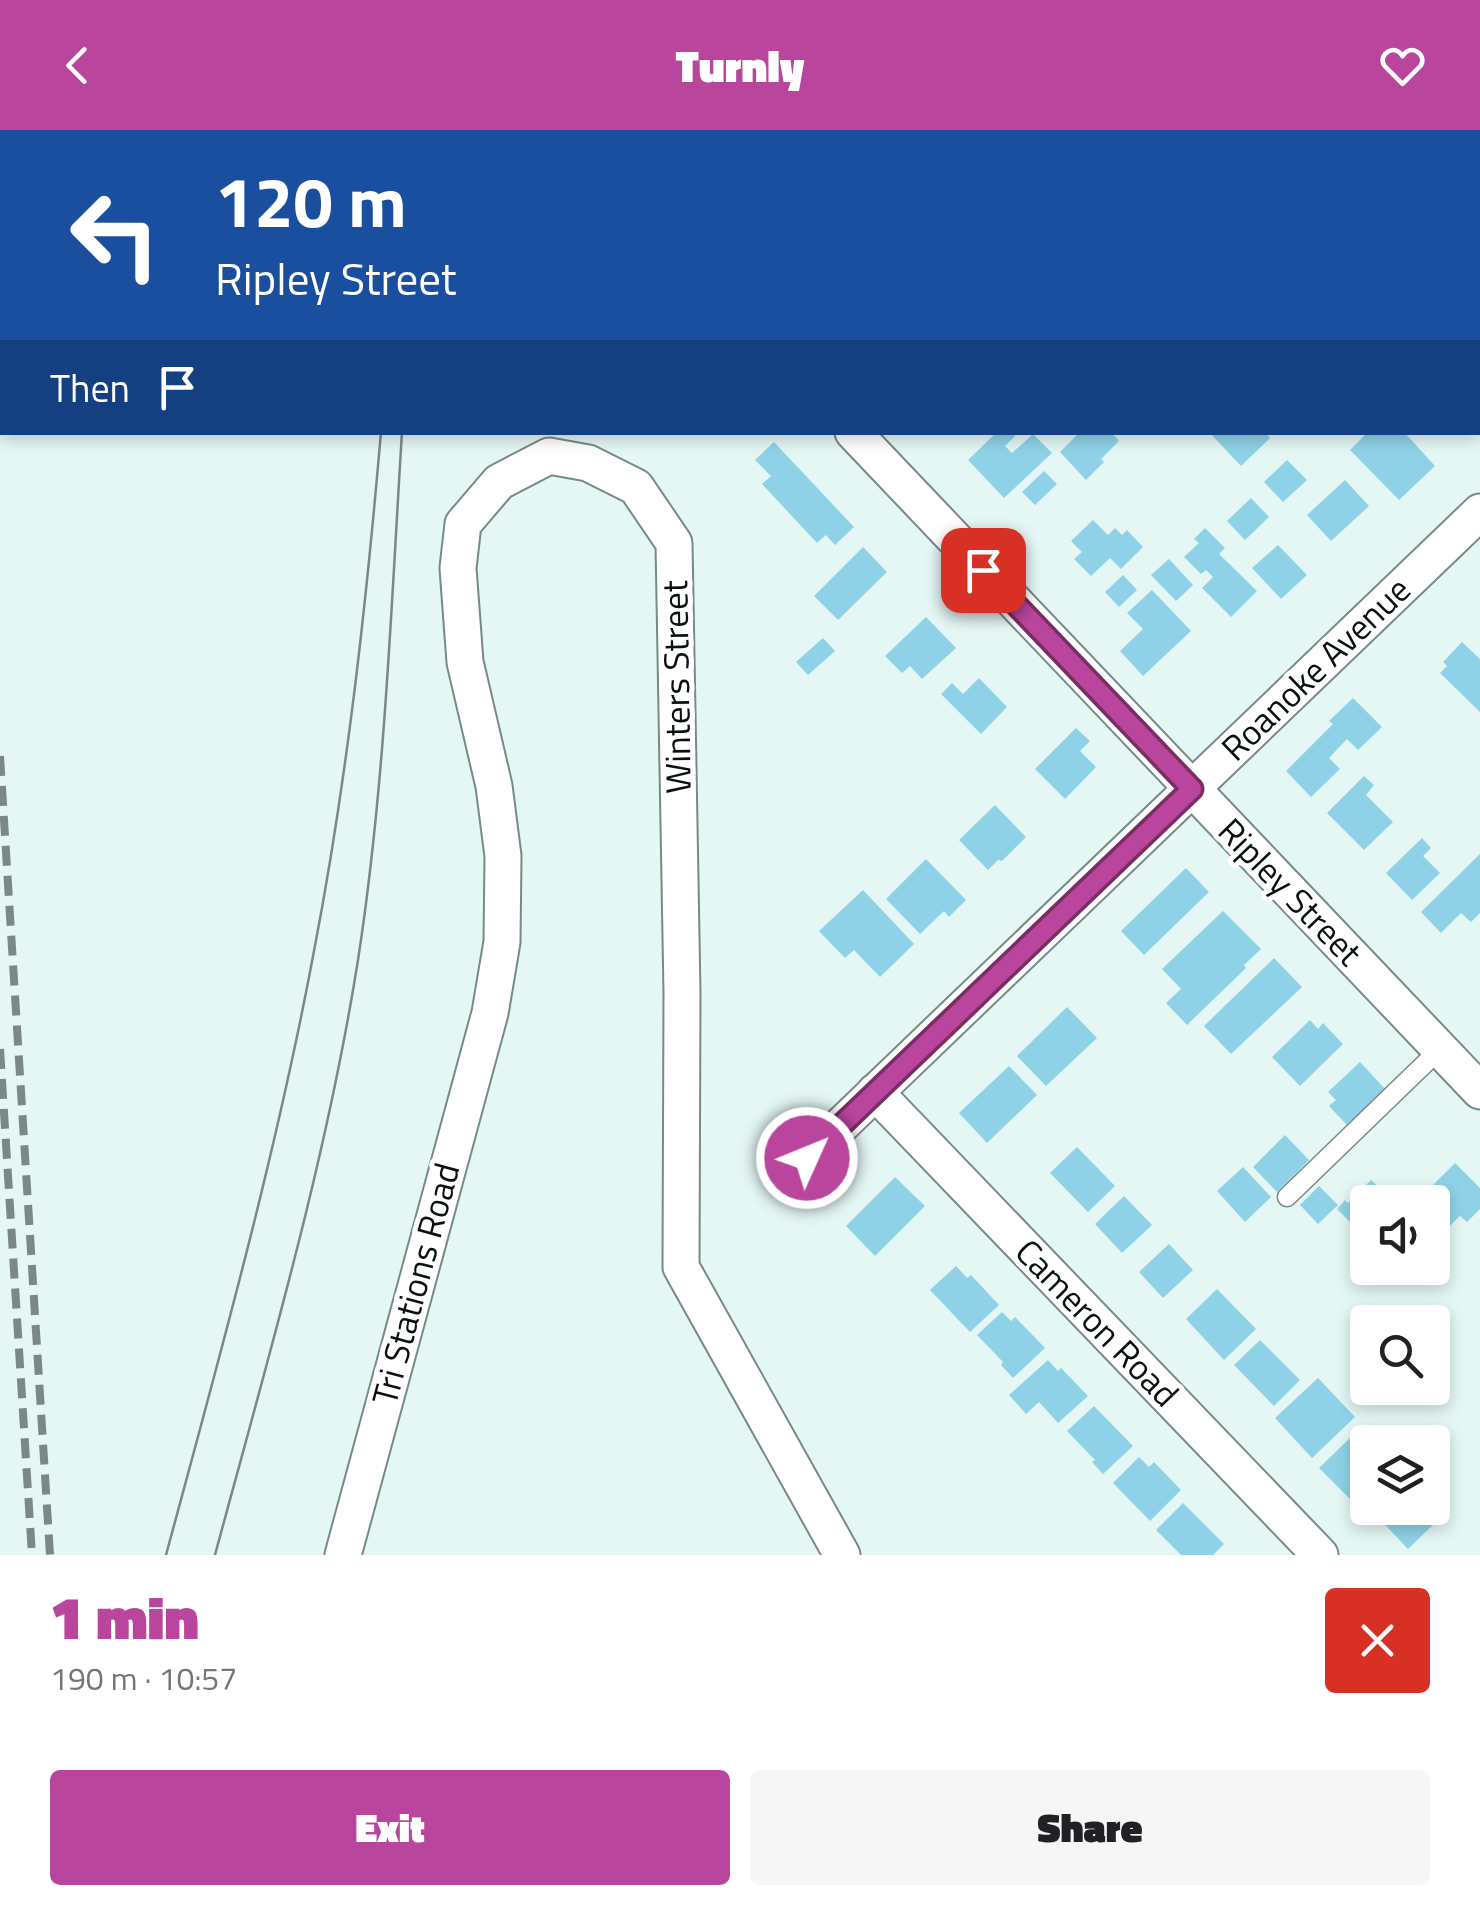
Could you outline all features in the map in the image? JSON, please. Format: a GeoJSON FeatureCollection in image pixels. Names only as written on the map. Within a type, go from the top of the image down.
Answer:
{"type":"FeatureCollection","features":[{"type":"Feature","properties":{"kind":"street","name":"Ripley Street"},"geometry":{"type":"LineString","coordinates":[[856,435],[1480,1091]]}},
{"type":"Feature","properties":{"kind":"street","name":"Winters Street"},"geometry":{"type":"LineString","coordinates":[[490,1013],[502,942],[502,856],[494,786],[465,662],[458,568],[463,524],[499,482],[549,456],[588,463],[636,487],[674,542],[682,993],[680,1267],[842,1555]]}},
{"type":"Feature","properties":{"kind":"street","name":"Roanoke Avenue"},"geometry":{"type":"LineString","coordinates":[[807,1158],[1480,512]]}},
{"type":"Feature","properties":{"kind":"street","name":"Tri Stations Road"},"geometry":{"type":"LineString","coordinates":[[343,1555],[490,1013]]}},
{"type":"Feature","properties":{"kind":"street","name":"Cameron Road"},"geometry":{"type":"LineString","coordinates":[[875,1092],[1320,1555]]}},
{"type":"Feature","properties":{"kind":"lane"},"geometry":{"type":"LineString","coordinates":[[1287,1197],[1440,1049]]}},
{"type":"Feature","properties":{"kind":"building"},"geometry":{"type":"Polygon","coordinates":[[[994,435],[1014,435],[1005,446],[1012,453],[1034,435],[1052,453],[1004,498],[968,460],[994,435]]]}},
{"type":"Feature","properties":{"kind":"building"},"geometry":{"type":"Polygon","coordinates":[[[1077,435],[1114,435],[1119,441],[1086,480],[1060,452],[1077,435]]]}},
{"type":"Feature","properties":{"kind":"building"},"geometry":{"type":"Polygon","coordinates":[[[1212,435],[1268,435],[1270,438],[1241,466],[1212,435]]]}},
{"type":"Feature","properties":{"kind":"building"},"geometry":{"type":"Polygon","coordinates":[[[1365,435],[1407,435],[1435,466],[1399,500],[1350,450],[1365,435]]]}},
{"type":"Feature","properties":{"kind":"building"},"geometry":{"type":"Polygon","coordinates":[[[774,442],[854,527],[835,545],[826,535],[817,543],[762,484],[771,476],[755,460],[774,442]]]}},
{"type":"Feature","properties":{"kind":"building"},"geometry":{"type":"Polygon","coordinates":[[[1287,460],[1307,480],[1283,502],[1264,482],[1287,460]]]}},
{"type":"Feature","properties":{"kind":"building"},"geometry":{"type":"Polygon","coordinates":[[[1044,471],[1057,484],[1035,505],[1022,492],[1044,471]]]}},
{"type":"Feature","properties":{"kind":"building"},"geometry":{"type":"Polygon","coordinates":[[[1345,480],[1369,506],[1331,541],[1307,515],[1345,480]]]}},
{"type":"Feature","properties":{"kind":"building"},"geometry":{"type":"Polygon","coordinates":[[[1251,498],[1269,517],[1245,540],[1227,521],[1251,498]]]}},
{"type":"Feature","properties":{"kind":"building"},"geometry":{"type":"Polygon","coordinates":[[[1093,520],[1108,535],[1115,528],[1122,535],[1127,530],[1143,547],[1121,569],[1110,558],[1091,576],[1074,559],[1082,552],[1071,541],[1093,520]]]}},
{"type":"Feature","properties":{"kind":"building"},"geometry":{"type":"Polygon","coordinates":[[[1205,528],[1225,548],[1219,554],[1257,591],[1231,617],[1202,588],[1213,577],[1206,570],[1201,574],[1184,557],[1199,543],[1194,539],[1205,528]]]}},
{"type":"Feature","properties":{"kind":"building"},"geometry":{"type":"Polygon","coordinates":[[[1278,545],[1307,575],[1281,599],[1252,568],[1278,545]]]}},
{"type":"Feature","properties":{"kind":"building"},"geometry":{"type":"Polygon","coordinates":[[[863,547],[887,572],[838,620],[814,596],[863,547]]]}},
{"type":"Feature","properties":{"kind":"building"},"geometry":{"type":"Polygon","coordinates":[[[1169,559],[1193,585],[1176,601],[1151,575],[1169,559]]]}},
{"type":"Feature","properties":{"kind":"building"},"geometry":{"type":"Polygon","coordinates":[[[1123,575],[1137,590],[1119,607],[1105,592],[1123,575]]]}},
{"type":"Feature","properties":{"kind":"building"},"geometry":{"type":"Polygon","coordinates":[[[1152,590],[1191,631],[1143,676],[1120,651],[1143,629],[1127,613],[1152,590]]]}},
{"type":"Feature","properties":{"kind":"building"},"geometry":{"type":"Polygon","coordinates":[[[926,617],[956,648],[922,679],[910,666],[902,673],[885,656],[926,617]]]}},
{"type":"Feature","properties":{"kind":"building"},"geometry":{"type":"Polygon","coordinates":[[[823,638],[835,651],[808,675],[796,662],[823,638]]]}},
{"type":"Feature","properties":{"kind":"building"},"geometry":{"type":"Polygon","coordinates":[[[1462,642],[1480,659],[1480,712],[1440,673],[1447,666],[1443,662],[1462,642]]]}},
{"type":"Feature","properties":{"kind":"building"},"geometry":{"type":"Polygon","coordinates":[[[979,678],[1007,707],[981,734],[941,694],[952,683],[963,694],[979,678]]]}},
{"type":"Feature","properties":{"kind":"building"},"geometry":{"type":"Polygon","coordinates":[[[1353,698],[1382,727],[1358,750],[1347,739],[1329,758],[1340,769],[1311,797],[1286,771],[1353,698]]]}},
{"type":"Feature","properties":{"kind":"building"},"geometry":{"type":"Polygon","coordinates":[[[1076,728],[1090,741],[1080,751],[1096,767],[1065,799],[1035,769],[1076,728]]]}},
{"type":"Feature","properties":{"kind":"building"},"geometry":{"type":"Polygon","coordinates":[[[1364,776],[1374,785],[1366,795],[1393,822],[1364,850],[1327,813],[1364,776]]]}},
{"type":"Feature","properties":{"kind":"building"},"geometry":{"type":"Polygon","coordinates":[[[995,805],[1026,837],[988,870],[959,840],[995,805]]]}},
{"type":"Feature","properties":{"kind":"building"},"geometry":{"type":"Polygon","coordinates":[[[1422,838],[1431,848],[1423,856],[1440,873],[1412,900],[1386,873],[1422,838]]]}},
{"type":"Feature","properties":{"kind":"building"},"geometry":{"type":"Polygon","coordinates":[[[1480,854],[1480,913],[1471,922],[1461,913],[1441,933],[1421,912],[1480,854]]]}},
{"type":"Feature","properties":{"kind":"building"},"geometry":{"type":"Polygon","coordinates":[[[926,859],[966,900],[949,917],[944,911],[920,934],[886,899],[926,859]]]}},
{"type":"Feature","properties":{"kind":"building"},"geometry":{"type":"Polygon","coordinates":[[[1186,868],[1209,892],[1144,955],[1121,931],[1186,868]]]}},
{"type":"Feature","properties":{"kind":"building"},"geometry":{"type":"Polygon","coordinates":[[[863,890],[914,944],[880,977],[854,950],[845,958],[819,931],[863,890]]]}},
{"type":"Feature","properties":{"kind":"building"},"geometry":{"type":"Polygon","coordinates":[[[1223,911],[1261,949],[1187,1025],[1166,1003],[1181,989],[1162,969],[1223,911]]]}},
{"type":"Feature","properties":{"kind":"building"},"geometry":{"type":"Polygon","coordinates":[[[1274,958],[1302,987],[1231,1054],[1204,1026],[1274,958]]]}},
{"type":"Feature","properties":{"kind":"building"},"geometry":{"type":"Polygon","coordinates":[[[1067,1007],[1097,1038],[1046,1086],[1017,1056],[1067,1007]]]}},
{"type":"Feature","properties":{"kind":"building"},"geometry":{"type":"Polygon","coordinates":[[[1310,1020],[1318,1029],[1323,1023],[1343,1044],[1300,1086],[1272,1057],[1310,1020]]]}},
{"type":"Feature","properties":{"kind":"building"},"geometry":{"type":"Polygon","coordinates":[[[1360,1062],[1385,1089],[1347,1125],[1329,1106],[1336,1100],[1328,1092],[1360,1062]]]}},
{"type":"Feature","properties":{"kind":"building"},"geometry":{"type":"Polygon","coordinates":[[[1009,1066],[1037,1095],[987,1143],[959,1113],[1009,1066]]]}},
{"type":"Feature","properties":{"kind":"building"},"geometry":{"type":"Polygon","coordinates":[[[1285,1135],[1309,1160],[1277,1192],[1253,1167],[1285,1135]]]}},
{"type":"Feature","properties":{"kind":"building"},"geometry":{"type":"Polygon","coordinates":[[[1077,1147],[1115,1186],[1088,1212],[1050,1173],[1077,1147]]]}},
{"type":"Feature","properties":{"kind":"building"},"geometry":{"type":"Polygon","coordinates":[[[1455,1163],[1480,1188],[1480,1209],[1467,1222],[1460,1216],[1450,1226],[1450,1185],[1433,1185],[1455,1163]]]}},
{"type":"Feature","properties":{"kind":"building"},"geometry":{"type":"Polygon","coordinates":[[[1243,1167],[1271,1197],[1245,1222],[1217,1191],[1243,1167]]]}},
{"type":"Feature","properties":{"kind":"building"},"geometry":{"type":"Polygon","coordinates":[[[895,1177],[925,1206],[875,1256],[846,1226],[895,1177]]]}},
{"type":"Feature","properties":{"kind":"building"},"geometry":{"type":"Polygon","coordinates":[[[1319,1186],[1338,1205],[1318,1224],[1300,1205],[1319,1186]]]}},
{"type":"Feature","properties":{"kind":"building"},"geometry":{"type":"Polygon","coordinates":[[[1124,1196],[1152,1225],[1122,1253],[1095,1224],[1124,1196]]]}},
{"type":"Feature","properties":{"kind":"building"},"geometry":{"type":"Polygon","coordinates":[[[1345,1200],[1350,1222],[1337,1209],[1345,1200]]]}},
{"type":"Feature","properties":{"kind":"building"},"geometry":{"type":"Polygon","coordinates":[[[1169,1244],[1193,1270],[1163,1298],[1139,1272],[1169,1244]]]}},
{"type":"Feature","properties":{"kind":"building"},"geometry":{"type":"Polygon","coordinates":[[[956,1266],[967,1278],[971,1275],[999,1305],[970,1332],[930,1290],[956,1266]]]}},
{"type":"Feature","properties":{"kind":"building"},"geometry":{"type":"Polygon","coordinates":[[[1217,1289],[1256,1329],[1224,1360],[1186,1319],[1217,1289]]]}},
{"type":"Feature","properties":{"kind":"building"},"geometry":{"type":"Polygon","coordinates":[[[1002,1312],[1011,1321],[1015,1317],[1045,1348],[1013,1378],[977,1335],[1002,1312]]]}},
{"type":"Feature","properties":{"kind":"building"},"geometry":{"type":"Polygon","coordinates":[[[1260,1340],[1300,1380],[1274,1406],[1234,1365],[1260,1340]]]}},
{"type":"Feature","properties":{"kind":"building"},"geometry":{"type":"Polygon","coordinates":[[[1048,1360],[1088,1396],[1058,1423],[1039,1402],[1026,1414],[1009,1395],[1048,1360]]]}},
{"type":"Feature","properties":{"kind":"building"},"geometry":{"type":"Polygon","coordinates":[[[1318,1378],[1355,1417],[1312,1458],[1275,1418],[1318,1378]]]}},
{"type":"Feature","properties":{"kind":"building"},"geometry":{"type":"Polygon","coordinates":[[[1094,1406],[1133,1446],[1103,1474],[1067,1431],[1094,1406]]]}},
{"type":"Feature","properties":{"kind":"building"},"geometry":{"type":"Polygon","coordinates":[[[1350,1438],[1350,1499],[1319,1468],[1350,1438]]]}},
{"type":"Feature","properties":{"kind":"building"},"geometry":{"type":"Polygon","coordinates":[[[1139,1457],[1149,1467],[1154,1462],[1181,1490],[1150,1521],[1113,1483],[1139,1457]]]}},
{"type":"Feature","properties":{"kind":"building"},"geometry":{"type":"Polygon","coordinates":[[[1183,1503],[1224,1544],[1213,1555],[1181,1555],[1156,1530],[1183,1503]]]}},
{"type":"Feature","properties":{"kind":"building"},"geometry":{"type":"Polygon","coordinates":[[[1385,1525],[1433,1525],[1408,1549],[1385,1525]]]}},
{"type":"Feature","properties":{"kind":"tram line"},"geometry":{"type":"LineString","coordinates":[[166,1555],[265,1179],[314,951],[354,693],[381,435]]}},
{"type":"Feature","properties":{"kind":"tram line"},"geometry":{"type":"LineString","coordinates":[[215,1555],[313,1185],[358,960],[381,762],[402,435]]}},
{"type":"Feature","properties":{"kind":"railway"},"geometry":{"type":"LineString","coordinates":[[0,756],[50,1555]]}},
{"type":"Feature","properties":{"kind":"railway"},"geometry":{"type":"LineString","coordinates":[[0,1049],[32,1555]]}},
{"type":"Feature","properties":{"kind":"route"},"geometry":{"type":"LineString","coordinates":[[807,1158],[1192,789],[983,570]]}}]}
